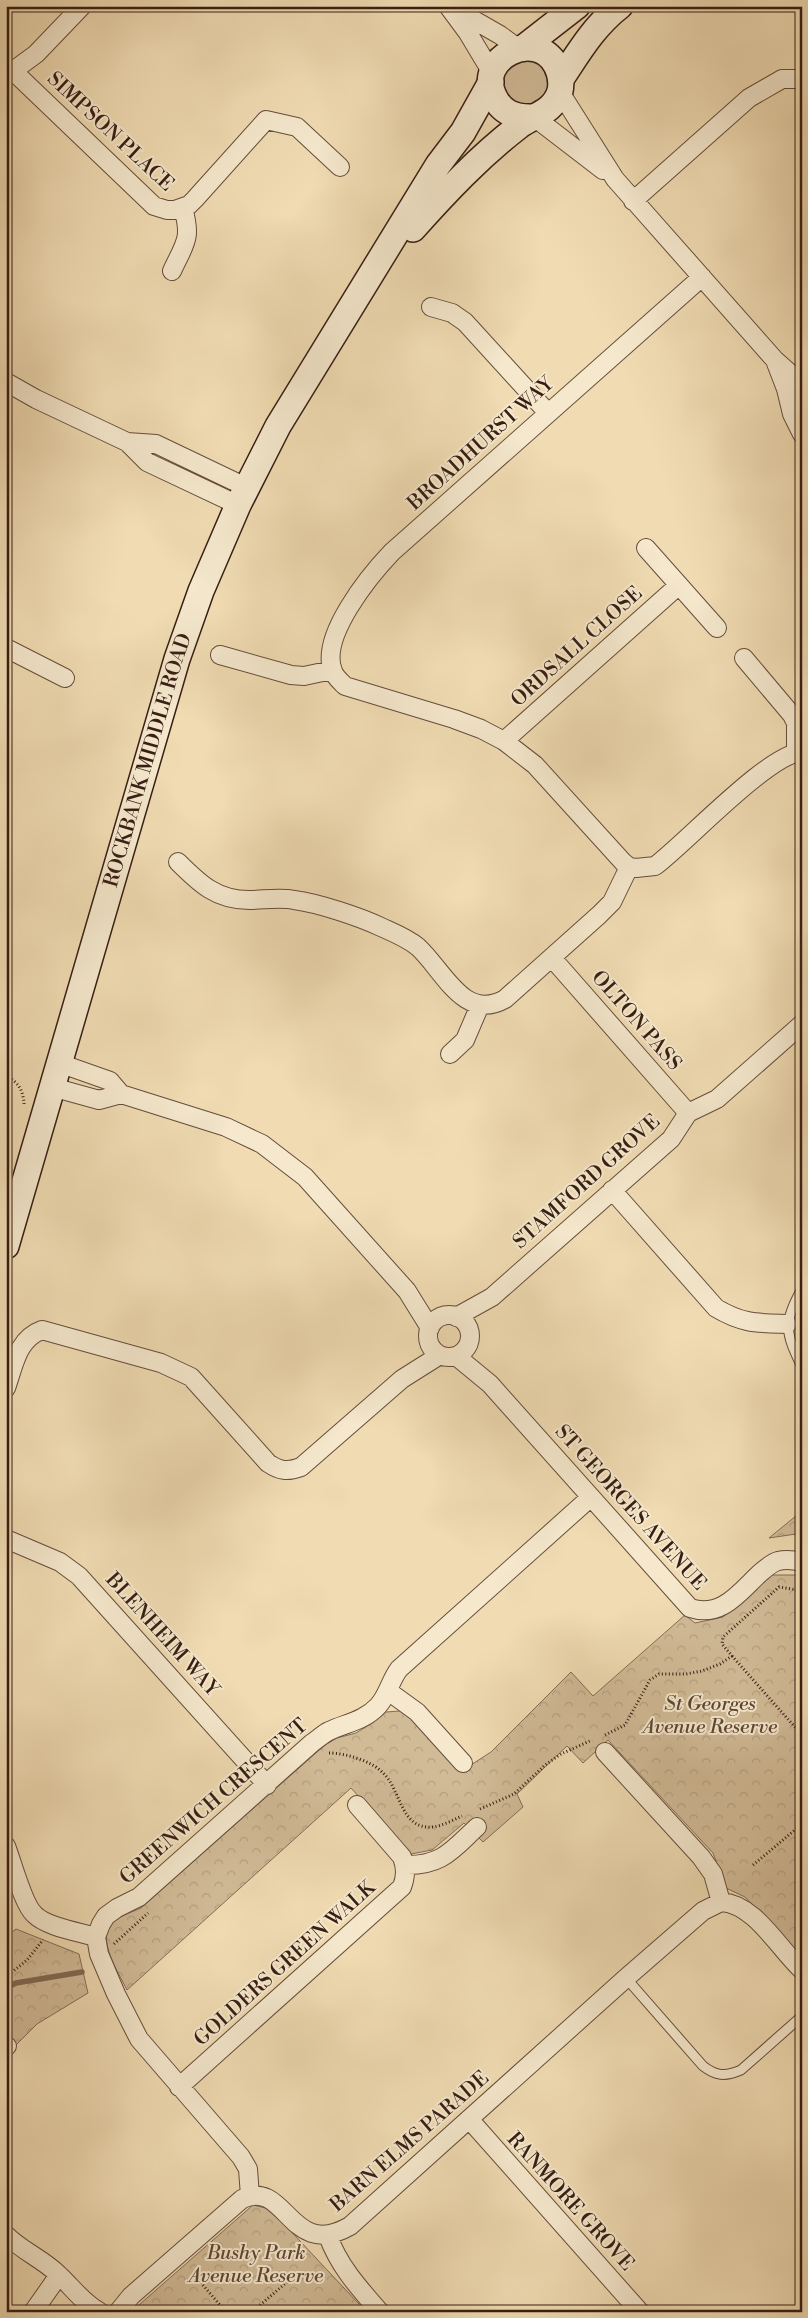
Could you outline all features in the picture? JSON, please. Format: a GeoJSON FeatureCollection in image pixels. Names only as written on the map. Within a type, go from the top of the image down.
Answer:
{"type":"FeatureCollection","features":[{"type":"Feature","properties":{"kind":"street"},"geometry":{"type":"LineString","coordinates":[[10,74],[46,45],[82,6]]}},
{"type":"Feature","properties":{"kind":"street"},"geometry":{"type":"LineString","coordinates":[[449,6],[521,48],[541,51],[549,56],[559,70],[560,85],[615,179],[775,360],[802,384]]}},
{"type":"Feature","properties":{"kind":"street"},"geometry":{"type":"LineString","coordinates":[[449,6],[468,33],[492,77]]}},
{"type":"Feature","properties":{"kind":"street"},"geometry":{"type":"LineString","coordinates":[[577,6],[521,48],[502,57],[492,77],[492,94],[498,104],[507,112],[518,117],[532,117],[550,108],[560,85],[590,35],[620,6]]}},
{"type":"Feature","properties":{"kind":"street"},"geometry":{"type":"LineString","coordinates":[[633,201],[749,98],[782,79],[801,72]]}},
{"type":"Feature","properties":{"kind":"street","name":"SIMPSON PLACE"},"geometry":{"type":"LineString","coordinates":[[10,74],[148,201],[154,206],[167,210],[182,208],[195,199],[266,120],[297,127],[340,166]]}},
{"type":"Feature","properties":{"kind":"street","name":"ROCKBANK MIDDLE ROAD"},"geometry":{"type":"LineString","coordinates":[[6,1246],[177,659],[201,591],[242,496],[278,426],[438,165],[463,132],[492,77]]}},
{"type":"Feature","properties":{"kind":"street"},"geometry":{"type":"LineString","coordinates":[[532,117],[615,179]]}},
{"type":"Feature","properties":{"kind":"street","name":"ROCKBANK MIDDLE ROAD"},"geometry":{"type":"LineString","coordinates":[[356,300],[397,247],[447,191],[487,151],[532,117]]}},
{"type":"Feature","properties":{"kind":"street","name":"SIMPSON PLACE"},"geometry":{"type":"LineString","coordinates":[[172,271],[188,237],[188,226],[182,208]]}},
{"type":"Feature","properties":{"kind":"street","name":"BROADHURST WAY"},"geometry":{"type":"LineString","coordinates":[[332,670],[330,658],[333,644],[358,592],[371,574],[392,552],[702,277]]}},
{"type":"Feature","properties":{"kind":"street"},"geometry":{"type":"LineString","coordinates":[[431,307],[452,313],[465,322],[548,413]]}},
{"type":"Feature","properties":{"kind":"street"},"geometry":{"type":"LineString","coordinates":[[775,360],[786,389],[792,414],[802,434]]}},
{"type":"Feature","properties":{"kind":"street"},"geometry":{"type":"LineString","coordinates":[[6,382],[36,399],[127,442],[147,462],[242,496]]}},
{"type":"Feature","properties":{"kind":"street"},"geometry":{"type":"LineString","coordinates":[[646,548],[717,628]]}},
{"type":"Feature","properties":{"kind":"street","name":"ORDSALL CLOSE"},"geometry":{"type":"LineString","coordinates":[[504,740],[679,585]]}},
{"type":"Feature","properties":{"kind":"street"},"geometry":{"type":"LineString","coordinates":[[6,648],[65,678]]}},
{"type":"Feature","properties":{"kind":"street"},"geometry":{"type":"LineString","coordinates":[[220,656],[291,675],[304,676],[332,670],[336,678],[345,686],[454,718],[481,728],[504,740],[535,765],[614,853],[629,867],[644,868],[660,862],[770,765],[799,752],[796,723],[792,715],[744,658]]}},
{"type":"Feature","properties":{"kind":"street"},"geometry":{"type":"LineString","coordinates":[[178,862],[203,887],[218,894],[246,900],[296,900],[368,921],[400,936],[418,948],[462,996],[472,1004],[480,1005],[494,1005],[505,999],[552,958],[612,902],[629,867]]}},
{"type":"Feature","properties":{"kind":"street","name":"OLTON PASS"},"geometry":{"type":"LineString","coordinates":[[552,958],[688,1113]]}},
{"type":"Feature","properties":{"kind":"street"},"geometry":{"type":"LineString","coordinates":[[450,1054],[465,1040],[480,1005]]}},
{"type":"Feature","properties":{"kind":"street","name":"STAMFORD GROVE"},"geometry":{"type":"LineString","coordinates":[[449,1336],[671,1139],[688,1113],[717,1099],[802,1024]]}},
{"type":"Feature","properties":{"kind":"street","name":"ST GEORGES AVENUE"},"geometry":{"type":"LineString","coordinates":[[59,1063],[110,1081],[121,1094],[226,1127],[262,1144],[306,1177],[690,1608],[700,1611],[714,1611],[725,1605],[770,1564],[778,1561],[788,1559],[801,1569]]}},
{"type":"Feature","properties":{"kind":"street","name":"ST GEORGES AVENUE"},"geometry":{"type":"LineString","coordinates":[[52,1087],[100,1100],[121,1094]]}},
{"type":"Feature","properties":{"kind":"street"},"geometry":{"type":"LineString","coordinates":[[612,1190],[716,1308],[734,1318],[751,1323],[787,1324]]}},
{"type":"Feature","properties":{"kind":"street"},"geometry":{"type":"LineString","coordinates":[[6,1388],[21,1344],[34,1333],[42,1330],[162,1363],[191,1377],[259,1455],[268,1463],[283,1471],[301,1467],[449,1336]]}},
{"type":"Feature","properties":{"kind":"street","name":"GREENWICH CRESCENT"},"geometry":{"type":"LineString","coordinates":[[96,1936],[100,1924],[106,1916],[139,1898],[328,1732],[362,1719],[376,1708],[388,1691],[399,1668],[591,1497]]}},
{"type":"Feature","properties":{"kind":"street","name":"BLENHEIM WAY"},"geometry":{"type":"LineString","coordinates":[[6,1539],[60,1562],[79,1576],[267,1785]]}},
{"type":"Feature","properties":{"kind":"street"},"geometry":{"type":"LineString","coordinates":[[388,1691],[417,1712],[463,1763]]}},
{"type":"Feature","properties":{"kind":"street"},"geometry":{"type":"LineString","coordinates":[[605,1752],[701,1857],[713,1874],[721,1902],[732,1902],[752,1915],[802,1970]]}},
{"type":"Feature","properties":{"kind":"street"},"geometry":{"type":"LineString","coordinates":[[357,1805],[397,1849],[406,1865],[432,1863],[443,1858],[474,1817]]}},
{"type":"Feature","properties":{"kind":"street"},"geometry":{"type":"LineString","coordinates":[[6,1846],[25,1897],[34,1914],[52,1924],[96,1936],[99,1954],[138,2039],[241,2157],[248,2169],[250,2196],[242,2200],[146,2284],[118,2312]]}},
{"type":"Feature","properties":{"kind":"street","name":"GOLDERS GREEN WALK"},"geometry":{"type":"LineString","coordinates":[[179,2087],[394,1896],[402,1887],[406,1865]]}},
{"type":"Feature","properties":{"kind":"street","name":"BARN ELMS PARADE"},"geometry":{"type":"LineString","coordinates":[[250,2196],[258,2195],[272,2201],[303,2230],[313,2235],[328,2236],[350,2226],[626,1978],[703,1912],[721,1902]]}},
{"type":"Feature","properties":{"kind":"street","name":"RANMORE GROVE"},"geometry":{"type":"LineString","coordinates":[[469,2119],[640,2312]]}},
{"type":"Feature","properties":{"kind":"street"},"geometry":{"type":"LineString","coordinates":[[6,2234],[23,2250],[44,2262],[90,2307],[100,2312]]}},
{"type":"Feature","properties":{"kind":"street"},"geometry":{"type":"LineString","coordinates":[[328,2236],[334,2254],[346,2273],[380,2312]]}},
{"type":"Feature","properties":{"kind":"street"},"geometry":{"type":"LineString","coordinates":[[33,2312],[59,2275]]}},
{"type":"Feature","properties":{"kind":"lane"},"geometry":{"type":"LineString","coordinates":[[802,1289],[787,1324],[794,1350],[802,1367]]}},
{"type":"Feature","properties":{"kind":"lane"},"geometry":{"type":"LineString","coordinates":[[626,1978],[703,2066],[719,2076],[731,2075],[741,2070],[802,2016]]}},
{"type":"Feature","properties":{"kind":"path"},"geometry":{"type":"LineString","coordinates":[[6,1075],[18,1084],[23,1094],[24,1107]]}},
{"type":"Feature","properties":{"kind":"path"},"geometry":{"type":"LineString","coordinates":[[801,1569],[798,1590],[779,1587],[723,1637],[722,1644],[802,1735]]}},
{"type":"Feature","properties":{"kind":"path"},"geometry":{"type":"LineString","coordinates":[[322,1760],[329,1753],[335,1753],[375,1767],[384,1773],[406,1815],[414,1822],[426,1827],[434,1827],[474,1817],[514,1794],[545,1765],[561,1754],[621,1729],[631,1717],[641,1692],[650,1680],[659,1674],[686,1674],[702,1671],[720,1664],[732,1656]]}},
{"type":"Feature","properties":{"kind":"path"},"geometry":{"type":"LineString","coordinates":[[753,1865],[802,1824]]}},
{"type":"Feature","properties":{"kind":"path"},"geometry":{"type":"LineString","coordinates":[[99,1954],[149,1912]]}},
{"type":"Feature","properties":{"kind":"path"},"geometry":{"type":"LineString","coordinates":[[6,1976],[27,1960],[45,1938],[52,1924]]}},
{"type":"Feature","properties":{"kind":"path"},"geometry":{"type":"LineString","coordinates":[[252,2312],[294,2276]]}},
{"type":"Feature","properties":{"kind":"path"},"geometry":{"type":"LineString","coordinates":[[196,2278],[226,2312]]}},
{"type":"Feature","properties":{"kind":"green space"},"geometry":{"type":"Polygon","coordinates":[[[526,60],[539,64],[545,70],[549,83],[545,96],[539,102],[526,106],[513,102],[507,96],[503,83],[507,70],[513,64],[526,60]]]}},
{"type":"Feature","properties":{"kind":"green space"},"geometry":{"type":"Polygon","coordinates":[[[802,1511],[802,1535],[796,1534],[769,1538],[802,1511]]]}},
{"type":"Feature","properties":{"kind":"green space","name":"St Georges Avenue Reserve"},"geometry":{"type":"Polygon","coordinates":[[[771,1575],[800,1575],[802,1577],[802,1960],[745,1897],[726,1888],[713,1853],[608,1740],[583,1763],[567,1746],[517,1794],[523,1807],[483,1842],[464,1823],[432,1850],[411,1854],[351,1788],[127,1990],[107,1946],[106,1937],[108,1929],[113,1922],[141,1908],[325,1745],[337,1738],[356,1733],[386,1712],[400,1711],[411,1718],[460,1772],[491,1752],[571,1672],[593,1696],[685,1615],[695,1623],[723,1617],[771,1575]]]}},
{"type":"Feature","properties":{"kind":"green space"},"geometry":{"type":"Polygon","coordinates":[[[16,1929],[79,1954],[88,1993],[37,2024],[16,2045],[6,2036],[6,1937],[16,1929]]]}},
{"type":"Feature","properties":{"kind":"green space","name":"Bushy Park Avenue Reserve"},"geometry":{"type":"Polygon","coordinates":[[[253,2205],[270,2209],[359,2304],[357,2312],[131,2312],[253,2205]]]}},
{"type":"Feature","properties":{"kind":"waterway"},"geometry":{"type":"LineString","coordinates":[[6,1988],[16,1983],[82,1972]]}}]}
